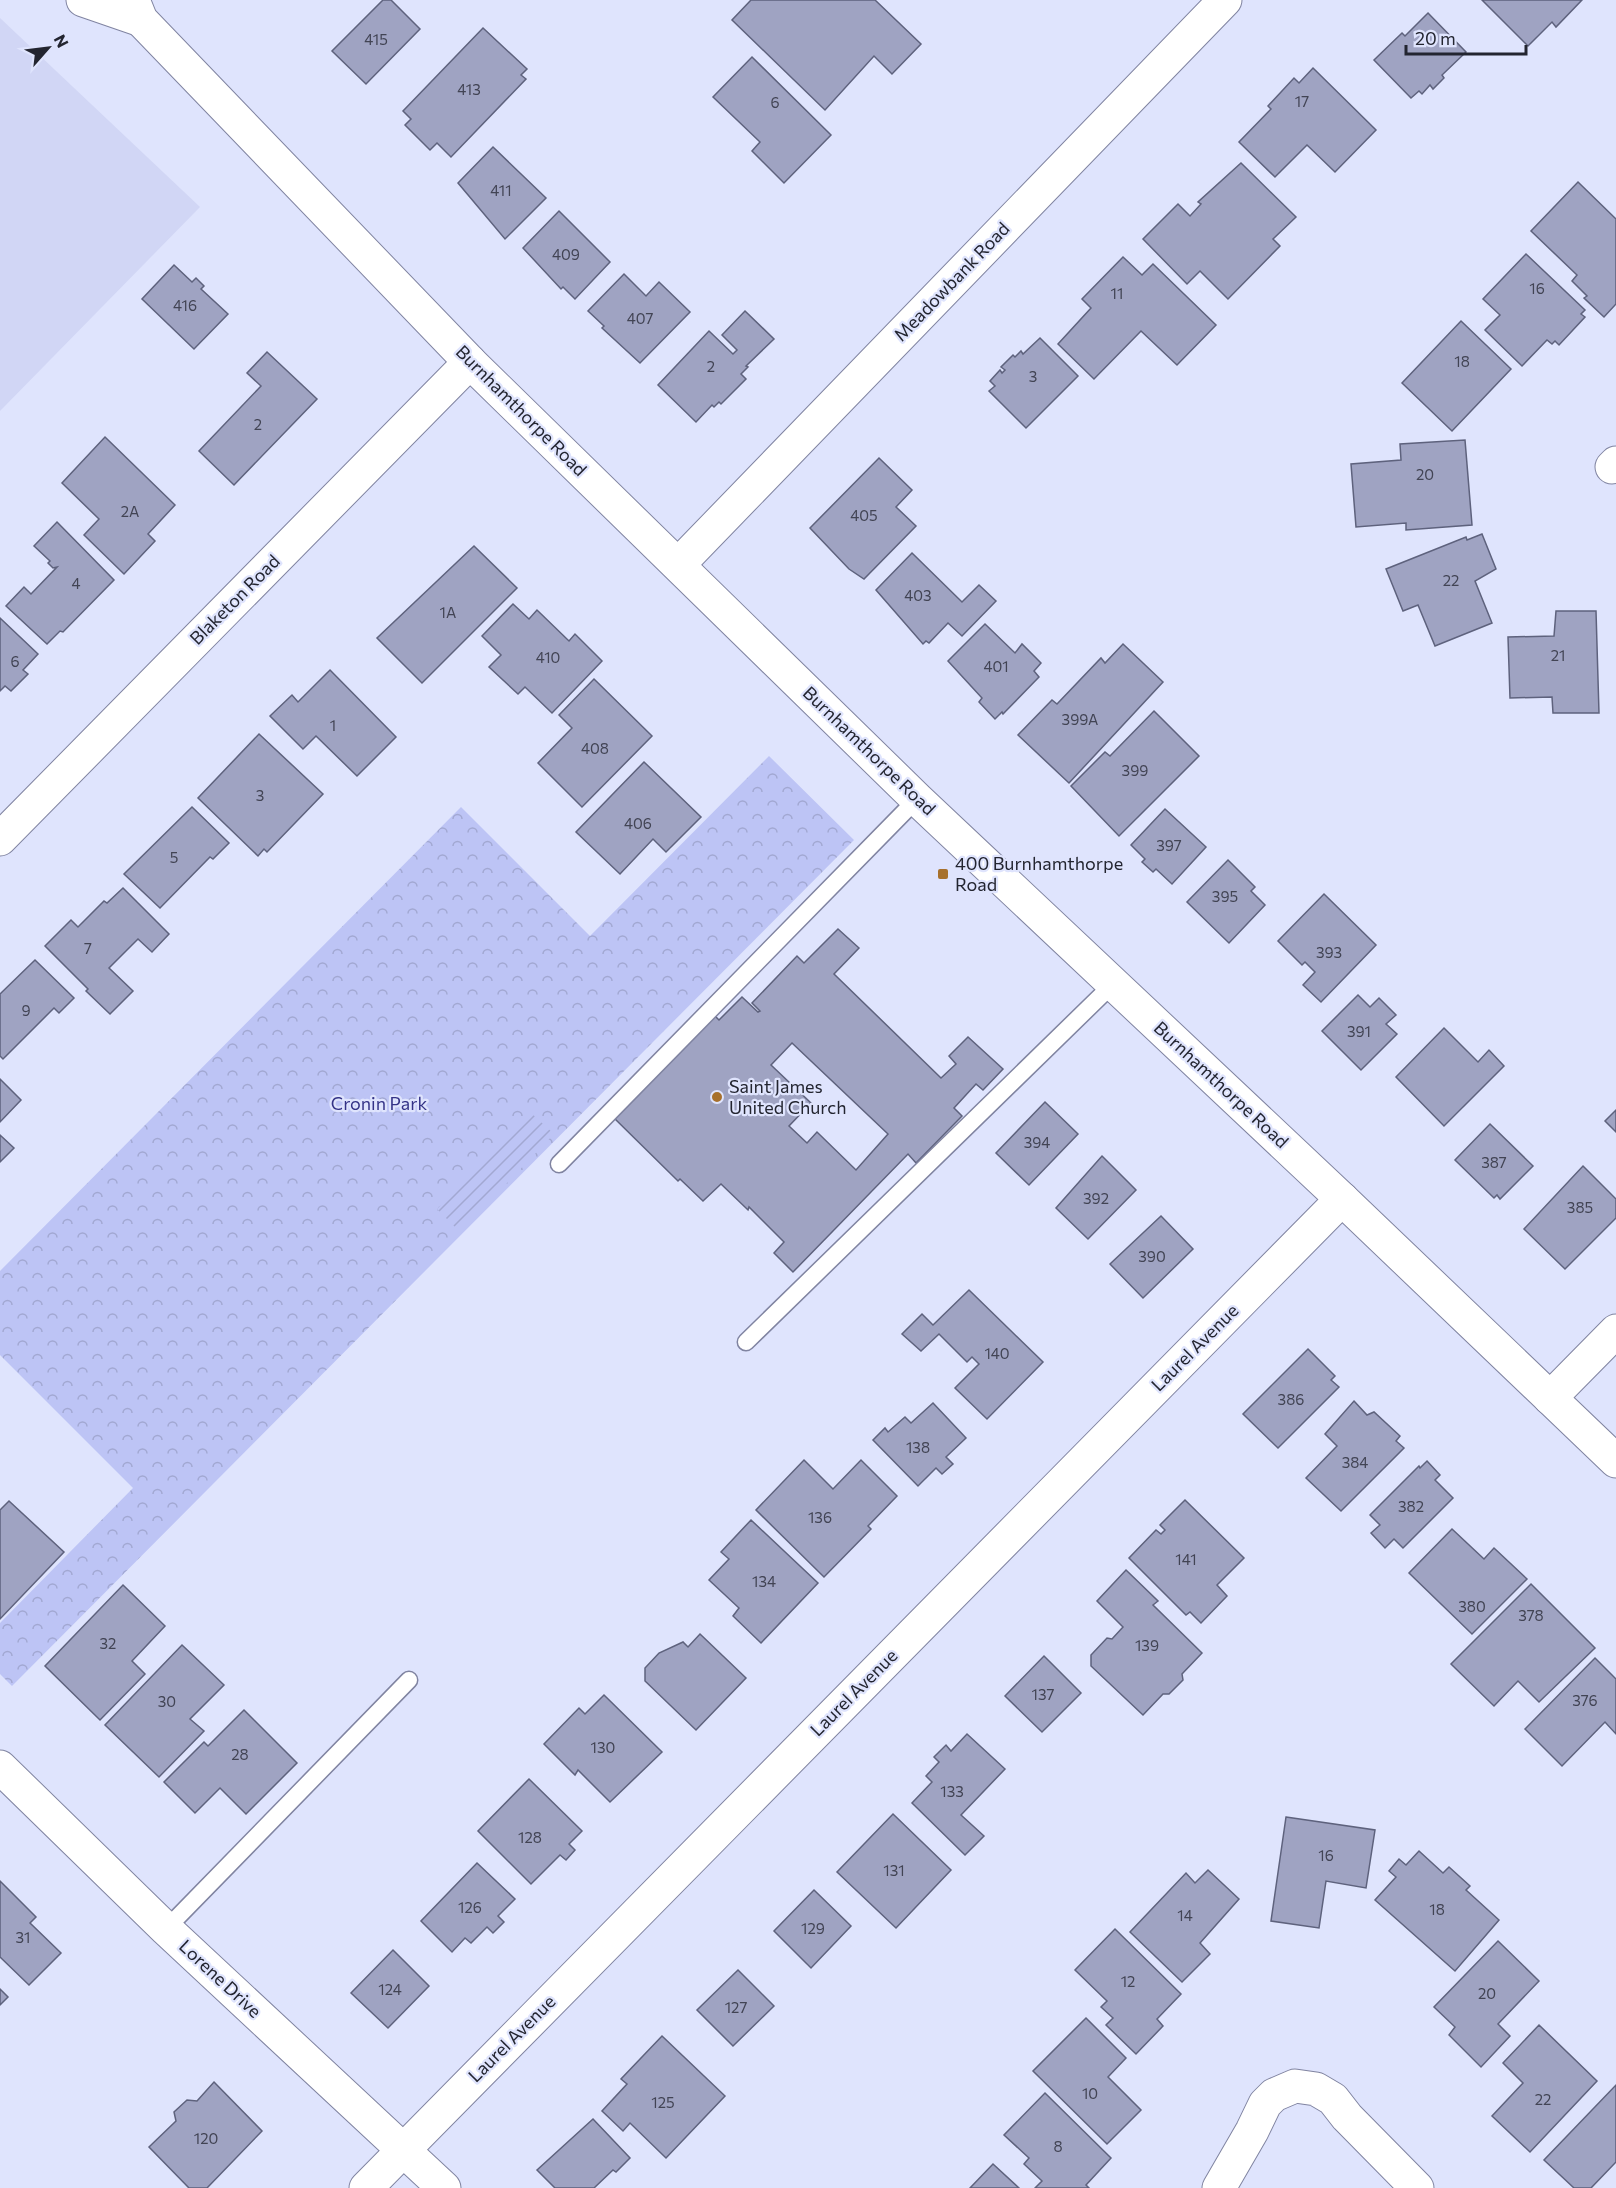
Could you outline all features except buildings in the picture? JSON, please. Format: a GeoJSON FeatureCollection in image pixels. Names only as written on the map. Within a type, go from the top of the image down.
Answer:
{"type":"FeatureCollection","features":[{"type":"Feature","properties":{"kind":"street","name":"Burnhamthorpe Road"},"geometry":{"type":"LineString","coordinates":[[83,0],[137,10],[470,362],[917,798],[1616,1461]]}},
{"type":"Feature","properties":{"kind":"street","name":"Meadowbank Road"},"geometry":{"type":"LineString","coordinates":[[679,564],[1225,0]]}},
{"type":"Feature","properties":{"kind":"street","name":"Blaketon Road"},"geometry":{"type":"LineString","coordinates":[[0,838],[470,362]]}},
{"type":"Feature","properties":{"kind":"street","name":"Laurel Avenue"},"geometry":{"type":"LineString","coordinates":[[366,2188],[1342,1199]]}},
{"type":"Feature","properties":{"kind":"street"},"geometry":{"type":"LineString","coordinates":[[1551,1398],[1616,1331]]}},
{"type":"Feature","properties":{"kind":"street","name":"Lorene Drive"},"geometry":{"type":"LineString","coordinates":[[0,1767],[166,1929],[444,2188]]}},
{"type":"Feature","properties":{"kind":"street"},"geometry":{"type":"LineString","coordinates":[[1219,2188],[1265,2104],[1274,2095],[1295,2086],[1316,2089],[1333,2099],[1347,2117],[1417,2188]]}},
{"type":"Feature","properties":{"kind":"lane"},"geometry":{"type":"LineString","coordinates":[[559,1164],[917,798]]}},
{"type":"Feature","properties":{"kind":"lane"},"geometry":{"type":"LineString","coordinates":[[746,1342],[1114,983]]}},
{"type":"Feature","properties":{"kind":"lane"},"geometry":{"type":"LineString","coordinates":[[166,1929],[409,1680]]}},
{"type":"Feature","properties":{"kind":"shaded area"},"geometry":{"type":"Polygon","coordinates":[[[0,18],[200,207],[0,411],[0,18]]]}},
{"type":"Feature","properties":{"kind":"green space","name":"Cronin Park"},"geometry":{"type":"Polygon","coordinates":[[[769,756],[854,840],[12,1686],[0,1674],[0,1623],[133,1488],[0,1355],[0,1271],[461,807],[590,936],[769,756]]]}},
{"type":"Feature","properties":{"kind":"green space"},"geometry":{"type":"Polygon","coordinates":[[[530,1112],[554,1134],[460,1232],[437,1209],[530,1112]]]}},
{"type":"Feature","properties":{"kind":"place","name":"400 Burnhamthorpe Road"},"geometry":{"type":"Point","coordinates":[943,874]}},
{"type":"Feature","properties":{"kind":"place","name":"Saint James United Church"},"geometry":{"type":"Point","coordinates":[717,1097]}}]}
